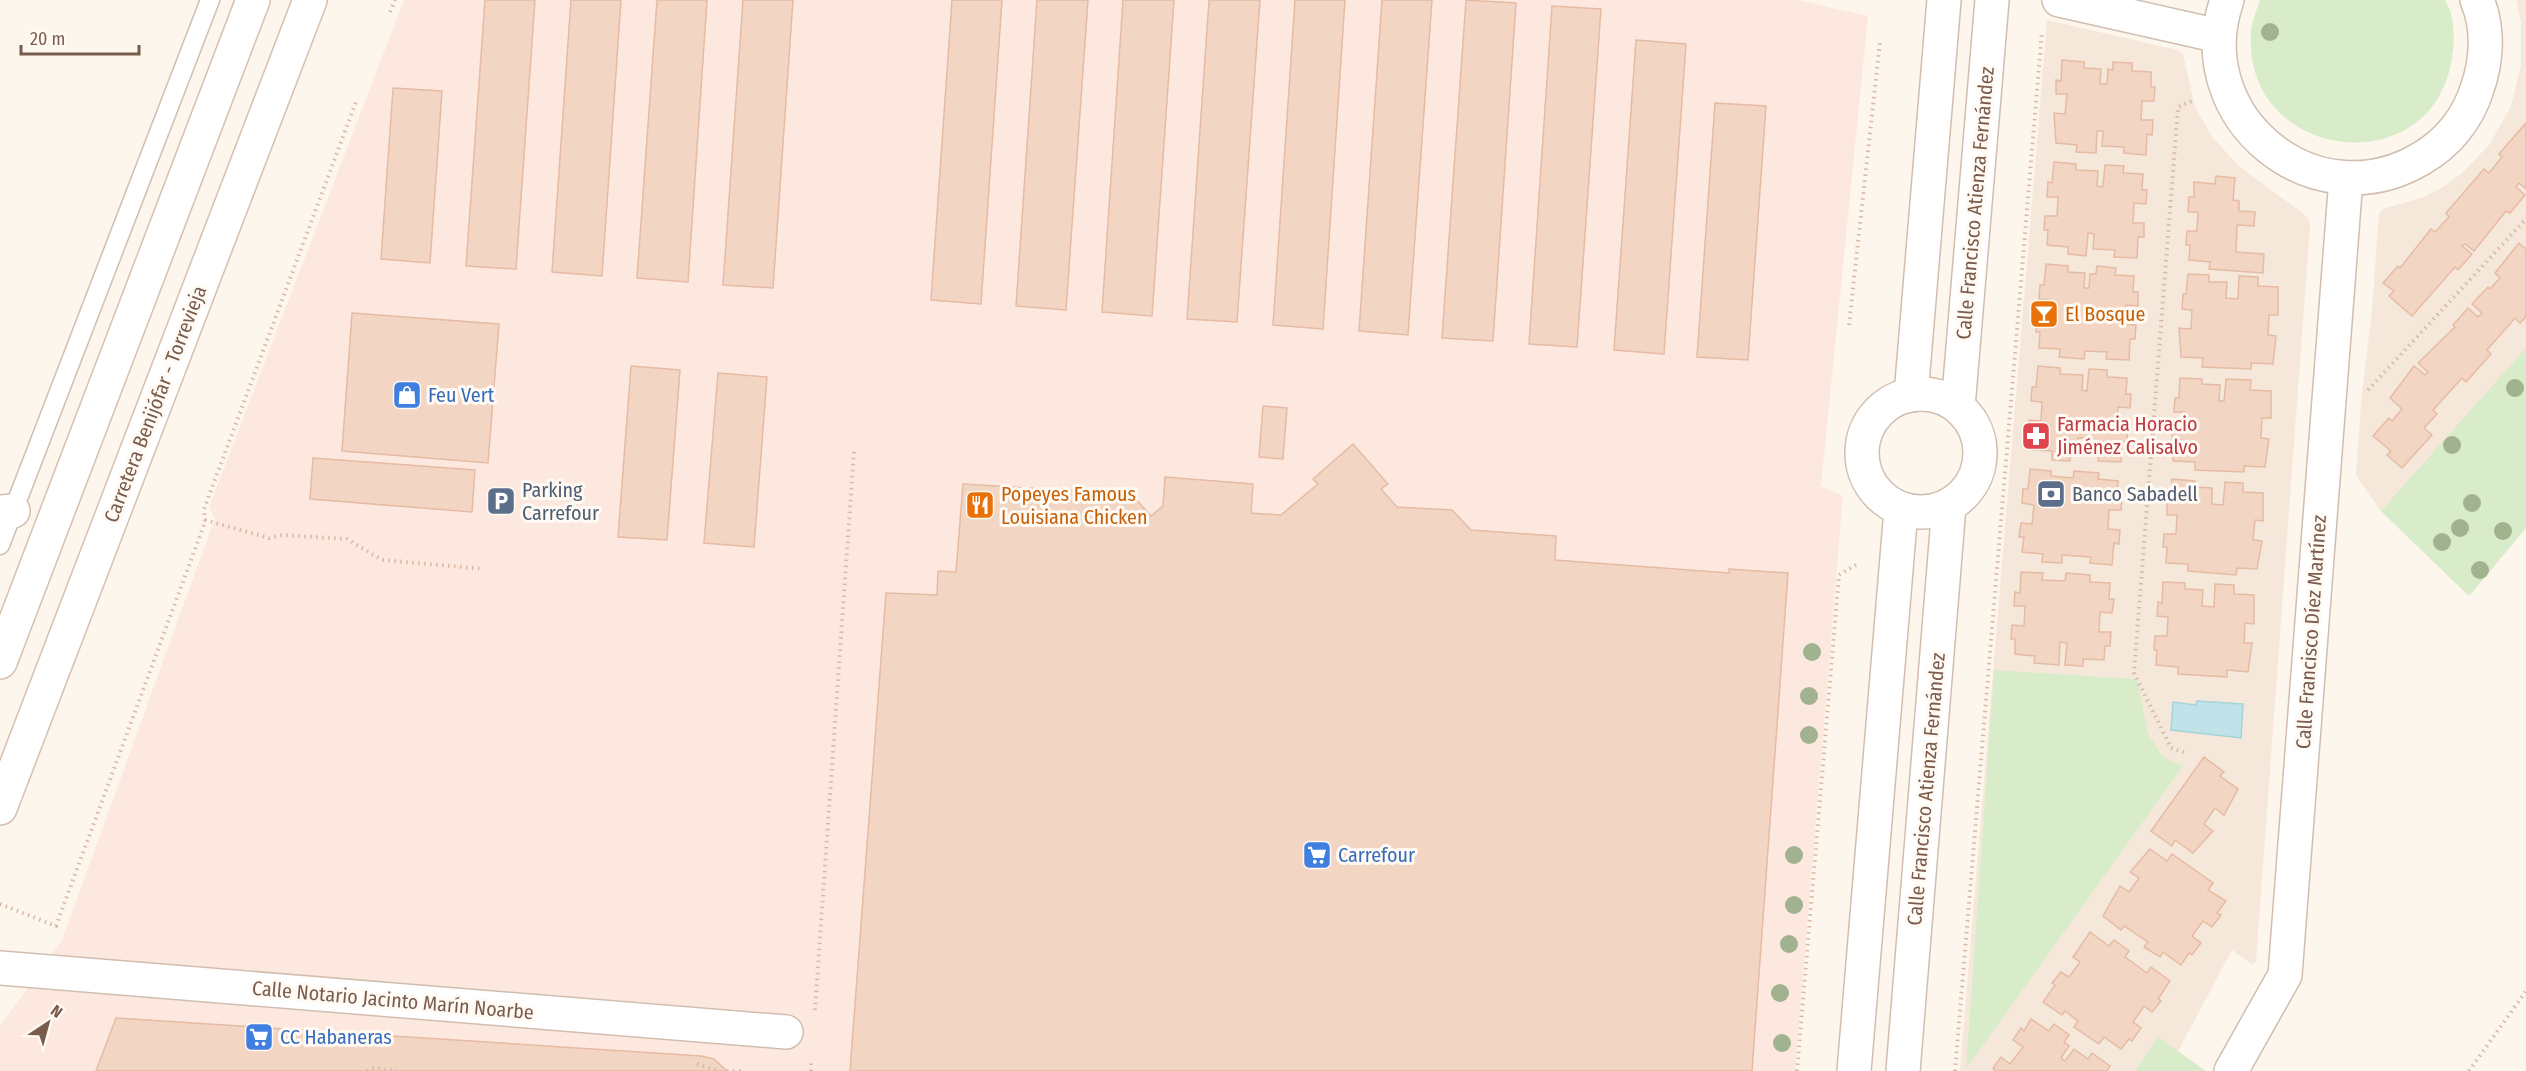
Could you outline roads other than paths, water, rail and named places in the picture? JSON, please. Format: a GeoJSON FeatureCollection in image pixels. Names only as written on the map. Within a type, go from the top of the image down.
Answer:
{"type":"FeatureCollection","features":[{"type":"Feature","properties":{"kind":"street"},"geometry":{"type":"LineString","coordinates":[[0,662],[253,0]]}},
{"type":"Feature","properties":{"kind":"street","name":"Carretera Benijófar - Torrevieja"},"geometry":{"type":"LineString","coordinates":[[0,807],[310,0]]}},
{"type":"Feature","properties":{"kind":"street"},"geometry":{"type":"LineString","coordinates":[[1911,395],[1944,0]]}},
{"type":"Feature","properties":{"kind":"street","name":"Calle Francisco Atienza Fernández"},"geometry":{"type":"LineString","coordinates":[[1958,407],[1992,0]]}},
{"type":"Feature","properties":{"kind":"street"},"geometry":{"type":"LineString","coordinates":[[2059,0],[2219,36]]}},
{"type":"Feature","properties":{"kind":"street"},"geometry":{"type":"LineString","coordinates":[[2227,0],[2222,13],[2219,61],[2225,86],[2239,115],[2259,140],[2285,160],[2314,173],[2346,178],[2378,176],[2408,167],[2435,150],[2457,128],[2474,101],[2483,71],[2486,39],[2477,0]]}},
{"type":"Feature","properties":{"kind":"street","name":"Calle Francisco Díez Martínez"},"geometry":{"type":"LineString","coordinates":[[2231,1071],[2286,975],[2346,178]]}},
{"type":"Feature","properties":{"kind":"street"},"geometry":{"type":"LineString","coordinates":[[1928,394],[1944,398],[1958,407],[1969,417],[1981,444],[1981,459],[1971,487],[1961,498],[1934,512],[1917,513],[1901,510],[1884,499],[1870,485],[1865,473],[1862,444],[1866,431],[1878,412],[1897,399],[1911,395],[1928,394]]}},
{"type":"Feature","properties":{"kind":"street","name":"Calle Francisco Atienza Fernández"},"geometry":{"type":"LineString","coordinates":[[1902,1071],[1949,506]]}},
{"type":"Feature","properties":{"kind":"street"},"geometry":{"type":"LineString","coordinates":[[1854,1071],[1901,510]]}},
{"type":"Feature","properties":{"kind":"street","name":"Calle Notario Jacinto Marín Noarbe"},"geometry":{"type":"LineString","coordinates":[[0,968],[786,1032]]}},
{"type":"Feature","properties":{"kind":"lane"},"geometry":{"type":"LineString","coordinates":[[0,545],[6,511],[210,0]]}},
{"type":"Feature","properties":{"kind":"water"},"geometry":{"type":"Polygon","coordinates":[[[2197,701],[2243,704],[2241,738],[2171,730],[2173,702],[2196,705],[2197,701]]]}},
{"type":"Feature","properties":{"kind":"place","name":"El Bosque"},"geometry":{"type":"Point","coordinates":[2044,314]}},
{"type":"Feature","properties":{"kind":"place","name":"Feu Vert"},"geometry":{"type":"Point","coordinates":[407,395]}},
{"type":"Feature","properties":{"kind":"place","name":"Farmacia Horacio Jiménez Calisalvo"},"geometry":{"type":"Point","coordinates":[2036,436]}},
{"type":"Feature","properties":{"kind":"place","name":"Banco Sabadell"},"geometry":{"type":"Point","coordinates":[2051,494]}},
{"type":"Feature","properties":{"kind":"place","name":"Parking Carrefour"},"geometry":{"type":"Point","coordinates":[501,501]}},
{"type":"Feature","properties":{"kind":"place","name":"Popeyes Famous Louisiana Chicken"},"geometry":{"type":"Point","coordinates":[980,505]}},
{"type":"Feature","properties":{"kind":"place","name":"Carrefour"},"geometry":{"type":"Point","coordinates":[1317,855]}},
{"type":"Feature","properties":{"kind":"place","name":"CC Habaneras"},"geometry":{"type":"Point","coordinates":[259,1037]}}]}
